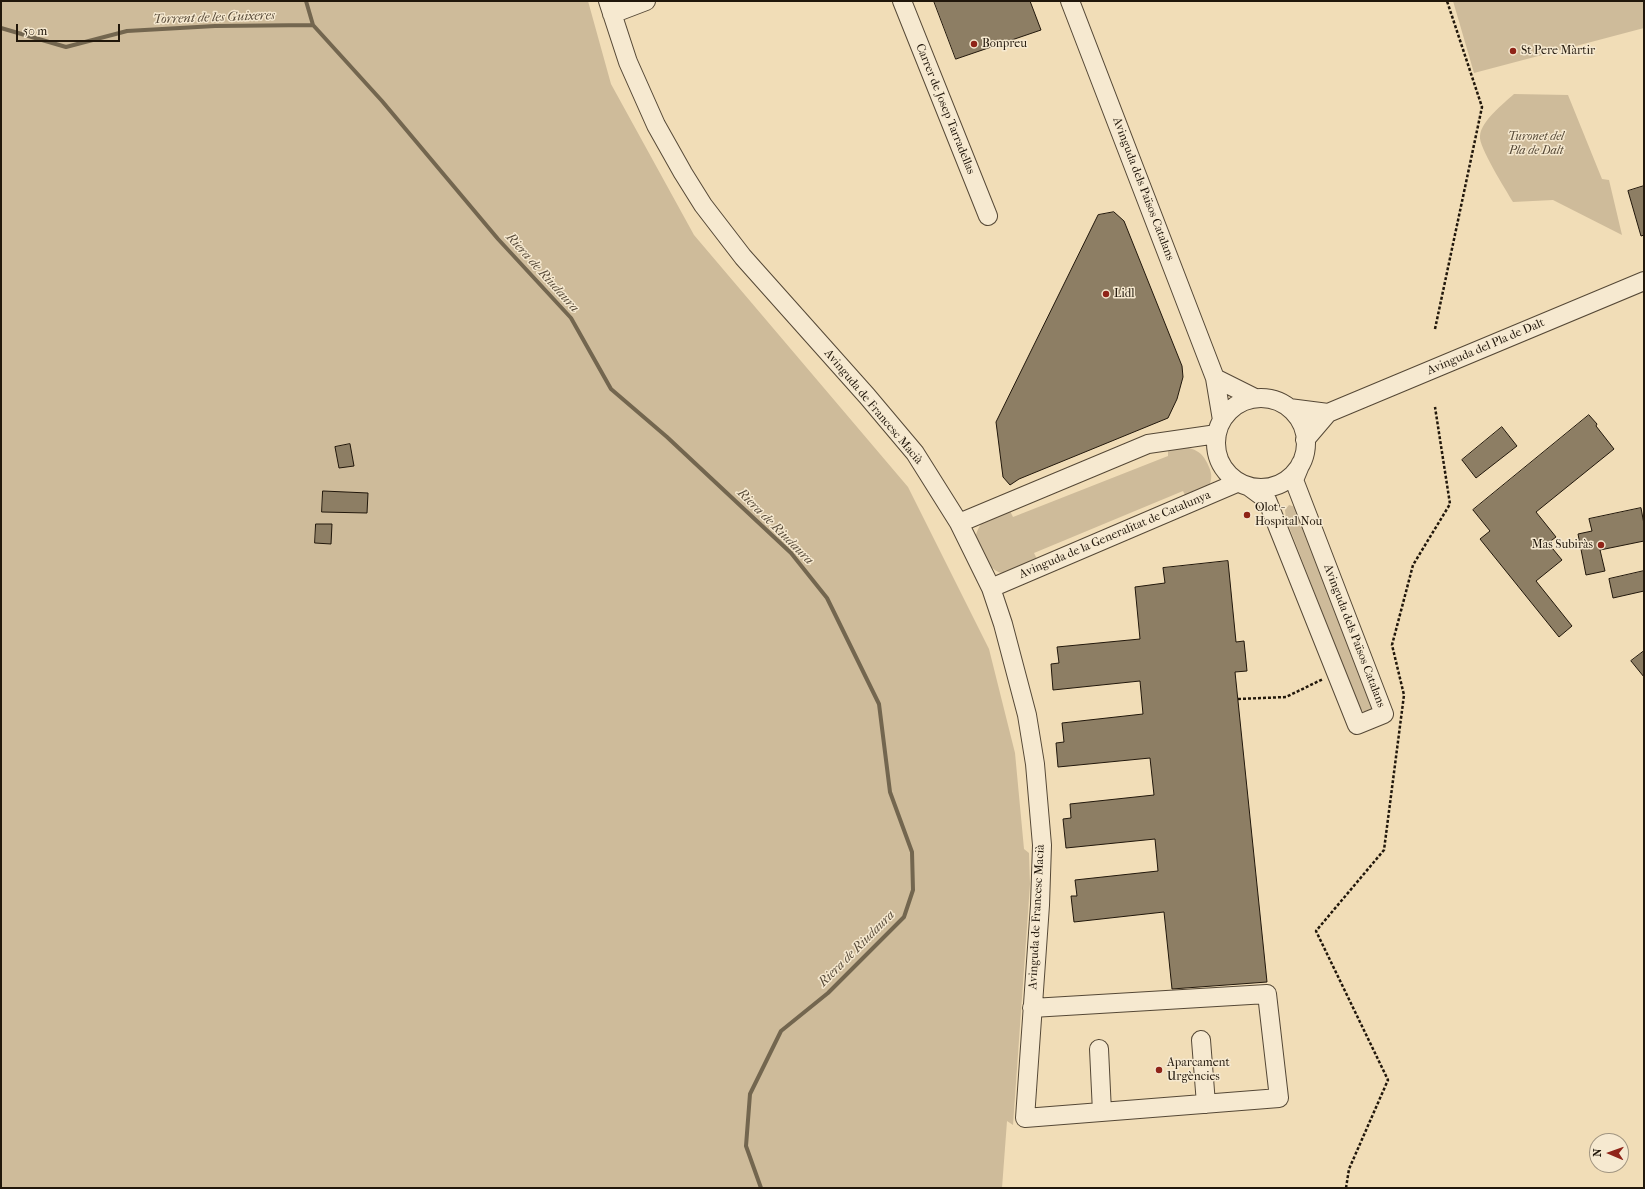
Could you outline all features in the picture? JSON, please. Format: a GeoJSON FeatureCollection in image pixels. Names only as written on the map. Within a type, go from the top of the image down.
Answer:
{"type":"FeatureCollection","features":[{"type":"Feature","properties":{"kind":"street"},"geometry":{"type":"LineString","coordinates":[[610,7],[646,1]]}},
{"type":"Feature","properties":{"kind":"street","name":"Carrer de Josep Tarradellas"},"geometry":{"type":"LineString","coordinates":[[902,1],[988,216]]}},
{"type":"Feature","properties":{"kind":"street","name":"Avinguda dels Països Catalans"},"geometry":{"type":"LineString","coordinates":[[1070,1],[1216,378],[1219,427]]}},
{"type":"Feature","properties":{"kind":"street","name":"Avinguda de Francesc Macià"},"geometry":{"type":"LineString","coordinates":[[610,7],[628,62],[656,124],[683,173],[703,205],[743,258],[867,396],[915,453],[959,523],[991,588],[1003,624],[1027,715],[1035,764],[1042,845],[1040,904],[1025,1118],[1102,1112]]}},
{"type":"Feature","properties":{"kind":"street","name":"Avinguda del Pla de Dalt"},"geometry":{"type":"LineString","coordinates":[[1305,440],[1328,413],[1644,282]]}},
{"type":"Feature","properties":{"kind":"street"},"geometry":{"type":"LineString","coordinates":[[1216,378],[1255,398]]}},
{"type":"Feature","properties":{"kind":"street"},"geometry":{"type":"LineString","coordinates":[[1255,398],[1267,398],[1278,401],[1289,408],[1300,422],[1305,440],[1305,448],[1301,463],[1294,473],[1284,481],[1273,486],[1260,488],[1244,484],[1231,477],[1224,469],[1218,458],[1216,446],[1219,427],[1230,409],[1242,402],[1255,398]]}},
{"type":"Feature","properties":{"kind":"street","name":"Avinguda del Pla de Dalt"},"geometry":{"type":"LineString","coordinates":[[1289,408],[1328,413]]}},
{"type":"Feature","properties":{"kind":"street"},"geometry":{"type":"LineString","coordinates":[[959,523],[1148,444],[1219,427]]}},
{"type":"Feature","properties":{"kind":"street","name":"Avinguda dels Països Catalans"},"geometry":{"type":"LineString","coordinates":[[1244,484],[1267,500],[1357,725],[1384,714],[1294,480],[1301,463]]}},
{"type":"Feature","properties":{"kind":"street","name":"Avinguda de la Generalitat de Catalunya"},"geometry":{"type":"LineString","coordinates":[[991,588],[1244,484]]}},
{"type":"Feature","properties":{"kind":"street"},"geometry":{"type":"LineString","coordinates":[[1032,1008],[1266,994],[1279,1098],[1102,1112],[1099,1049]]}},
{"type":"Feature","properties":{"kind":"street"},"geometry":{"type":"LineString","coordinates":[[1201,1040],[1206,1104]]}},
{"type":"Feature","properties":{"kind":"path"},"geometry":{"type":"LineString","coordinates":[[1435,329],[1482,107],[1447,1]]}},
{"type":"Feature","properties":{"kind":"path"},"geometry":{"type":"LineString","coordinates":[[1346,1188],[1349,1169],[1388,1080],[1316,931],[1384,850],[1404,695],[1392,645],[1413,565],[1450,504],[1435,407]]}},
{"type":"Feature","properties":{"kind":"path"},"geometry":{"type":"LineString","coordinates":[[1238,699],[1286,697],[1336,673]]}},
{"type":"Feature","properties":{"kind":"green space"},"geometry":{"type":"Polygon","coordinates":[[[1,1],[588,1],[611,84],[694,235],[908,487],[989,649],[1015,753],[1024,849],[1029,853],[1030,884],[1013,1125],[1007,1121],[1002,1188],[1,1188],[1,1]]]}},
{"type":"Feature","properties":{"kind":"green space","name":"St Pere Màrtir"},"geometry":{"type":"Polygon","coordinates":[[[1453,1],[1644,1],[1644,28],[1474,73],[1453,1]]]}},
{"type":"Feature","properties":{"kind":"green space","name":"Turonet del Pla de Dalt"},"geometry":{"type":"Polygon","coordinates":[[[1514,94],[1568,95],[1602,179],[1609,180],[1622,235],[1553,200],[1513,202],[1483,149],[1480,136],[1481,130],[1488,119],[1514,94]]]}},
{"type":"Feature","properties":{"kind":"green space"},"geometry":{"type":"Polygon","coordinates":[[[1168,447],[1181,447],[1198,451],[1206,460],[1211,472],[1209,486],[1187,499],[1183,491],[1034,553],[1038,561],[1011,572],[998,572],[988,564],[984,558],[978,546],[976,535],[980,526],[987,518],[1009,509],[1013,517],[1168,456],[1168,447]]]}},
{"type":"Feature","properties":{"kind":"green space"},"geometry":{"type":"Polygon","coordinates":[[[1289,505],[1299,508],[1374,702],[1373,710],[1366,713],[1360,709],[1286,519],[1285,510],[1289,505]]]}},
{"type":"Feature","properties":{"kind":"building","name":"Bonpreu"},"geometry":{"type":"Polygon","coordinates":[[[934,1],[1030,1],[1041,30],[956,59],[934,1]]]}},
{"type":"Feature","properties":{"kind":"building"},"geometry":{"type":"Polygon","coordinates":[[[1644,186],[1644,235],[1641,236],[1628,191],[1644,186]]]}},
{"type":"Feature","properties":{"kind":"building","name":"Lidl"},"geometry":{"type":"Polygon","coordinates":[[[1114,212],[1124,221],[1182,366],[1183,377],[1177,399],[1168,418],[1019,479],[1010,485],[1003,477],[996,422],[1098,215],[1114,212]]]}},
{"type":"Feature","properties":{"kind":"building"},"geometry":{"type":"Polygon","coordinates":[[[1589,415],[1614,449],[1536,512],[1556,537],[1548,543],[1562,560],[1536,581],[1572,626],[1559,637],[1480,539],[1490,531],[1473,510],[1589,415]]]}},
{"type":"Feature","properties":{"kind":"building"},"geometry":{"type":"Polygon","coordinates":[[[1502,427],[1517,446],[1476,478],[1462,460],[1502,427]]]}},
{"type":"Feature","properties":{"kind":"building"},"geometry":{"type":"Polygon","coordinates":[[[350,444],[354,466],[339,468],[335,447],[350,444]]]}},
{"type":"Feature","properties":{"kind":"building"},"geometry":{"type":"Polygon","coordinates":[[[323,491],[368,493],[367,513],[322,512],[323,491]]]}},
{"type":"Feature","properties":{"kind":"building","name":"Mas Subiràs"},"geometry":{"type":"Polygon","coordinates":[[[1641,508],[1644,524],[1644,541],[1600,550],[1605,571],[1586,575],[1578,534],[1592,531],[1589,519],[1641,508]]]}},
{"type":"Feature","properties":{"kind":"building"},"geometry":{"type":"Polygon","coordinates":[[[316,524],[332,524],[331,544],[315,543],[316,524]]]}},
{"type":"Feature","properties":{"kind":"building"},"geometry":{"type":"Polygon","coordinates":[[[1228,561],[1236,642],[1244,641],[1247,671],[1235,672],[1267,982],[1172,989],[1164,912],[1074,922],[1071,896],[1077,896],[1075,880],[1158,871],[1155,839],[1066,848],[1063,819],[1071,818],[1070,804],[1154,795],[1150,758],[1058,767],[1056,743],[1064,742],[1062,723],[1143,714],[1140,681],[1053,690],[1051,664],[1059,663],[1057,647],[1140,639],[1135,587],[1165,583],[1163,568],[1228,561]]]}},
{"type":"Feature","properties":{"kind":"building"},"geometry":{"type":"Polygon","coordinates":[[[1644,571],[1644,591],[1613,598],[1609,579],[1644,571]]]}},
{"type":"Feature","properties":{"kind":"building"},"geometry":{"type":"Polygon","coordinates":[[[1644,651],[1644,677],[1631,661],[1644,651]]]}},
{"type":"Feature","properties":{"kind":"waterway","name":"Riera de Riudaura"},"geometry":{"type":"LineString","coordinates":[[306,1],[313,25],[382,101],[498,239],[571,318],[611,389],[667,437],[791,553],[827,598],[879,704],[890,792],[912,852],[913,890],[904,917],[828,993],[781,1031],[750,1094],[746,1146],[761,1188]]}},
{"type":"Feature","properties":{"kind":"waterway","name":"Torrent de les Guixeres"},"geometry":{"type":"LineString","coordinates":[[1,28],[66,47],[127,31],[215,26],[313,25]]}},
{"type":"Feature","properties":{"kind":"place","name":"Bonpreu"},"geometry":{"type":"Point","coordinates":[974,44]}},
{"type":"Feature","properties":{"kind":"place","name":"St Pere Màrtir"},"geometry":{"type":"Point","coordinates":[1513,51]}},
{"type":"Feature","properties":{"kind":"place","name":"Lidl"},"geometry":{"type":"Point","coordinates":[1106,294]}},
{"type":"Feature","properties":{"kind":"place","name":"Olot - Hospital Nou"},"geometry":{"type":"Point","coordinates":[1247,515]}},
{"type":"Feature","properties":{"kind":"place","name":"Mas Subiràs"},"geometry":{"type":"Point","coordinates":[1601,545]}},
{"type":"Feature","properties":{"kind":"place","name":"Aparcament Urgències"},"geometry":{"type":"Point","coordinates":[1159,1070]}}]}
